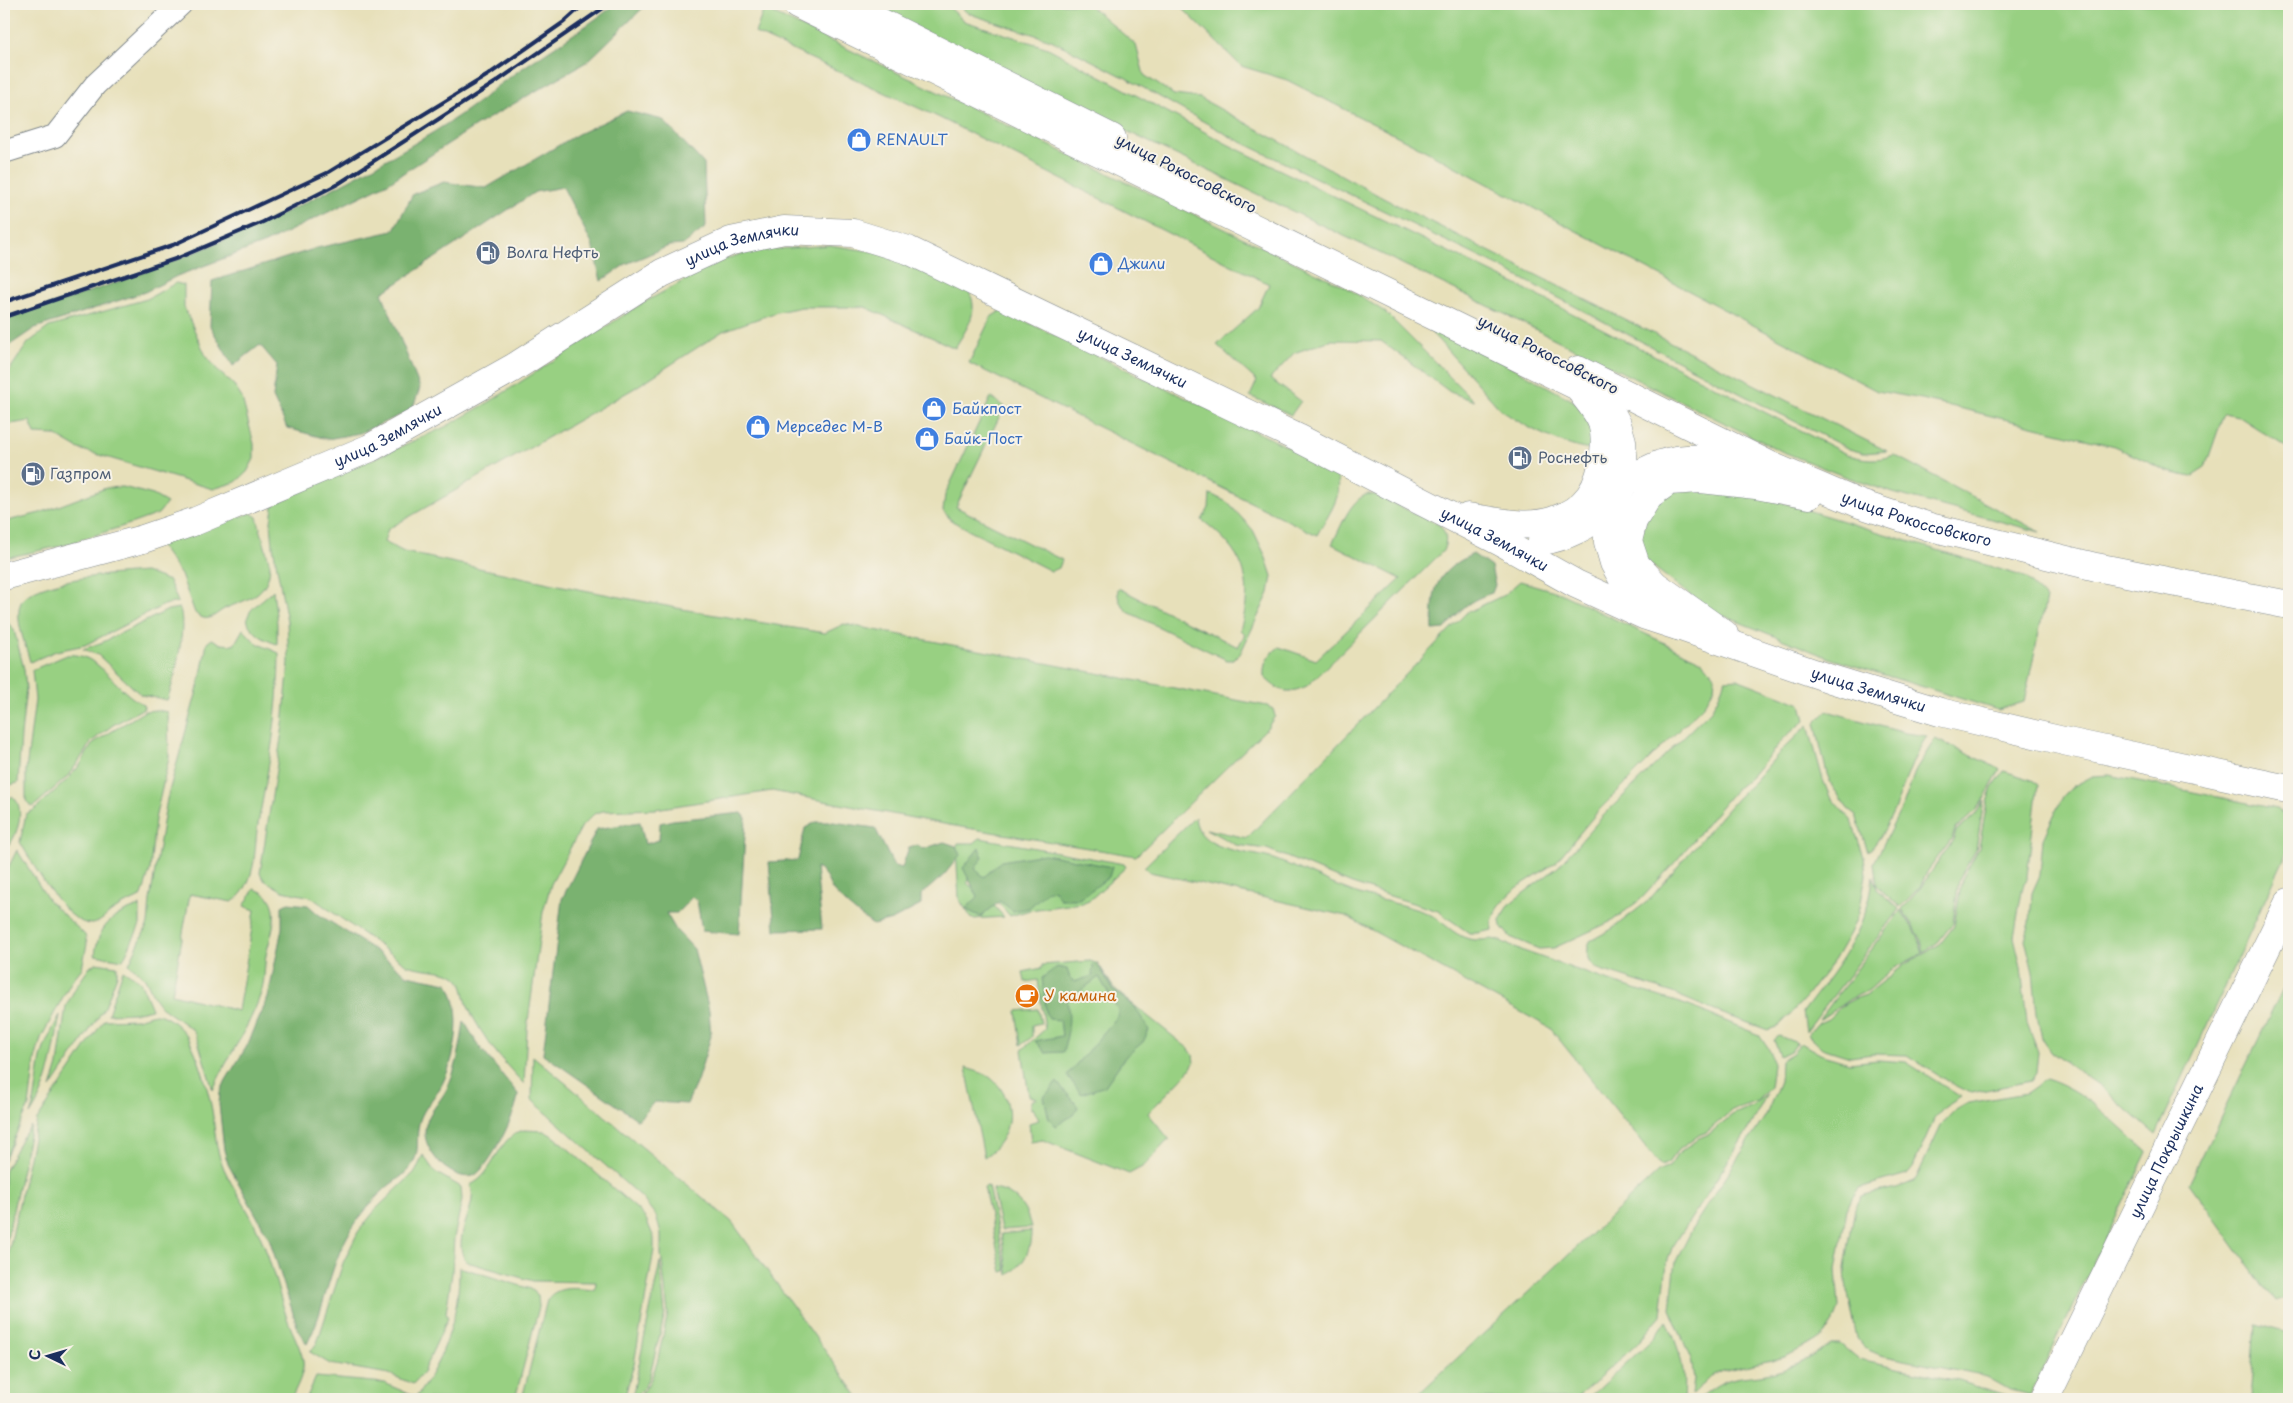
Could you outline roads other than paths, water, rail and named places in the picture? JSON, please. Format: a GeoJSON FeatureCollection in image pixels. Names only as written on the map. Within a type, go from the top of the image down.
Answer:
{"type":"FeatureCollection","features":[{"type":"Feature","properties":{"kind":"main road","name":"улица Рокоссовского"},"geometry":{"type":"LineString","coordinates":[[797,4],[1579,387],[1610,411],[1618,424],[1624,460],[1625,481]]}},
{"type":"Feature","properties":{"kind":"main road","name":"улица Рокоссовского"},"geometry":{"type":"LineString","coordinates":[[844,4],[1768,465],[1860,504],[1930,527],[2087,564],[2289,605]]}},
{"type":"Feature","properties":{"kind":"main road","name":"улица Землячки"},"geometry":{"type":"LineString","coordinates":[[4,576],[143,539],[196,521],[370,448],[513,368],[662,273],[731,240],[784,230],[852,233],[908,250],[1298,438],[1501,542],[1576,584],[1646,616],[1742,647],[1831,679],[1940,712],[2068,742],[2287,789]]}},
{"type":"Feature","properties":{"kind":"main road"},"geometry":{"type":"LineString","coordinates":[[1442,513],[1502,523],[1529,524],[1551,521],[1569,514],[1586,502],[1597,487],[1603,465],[1605,442],[1602,423],[1579,387]]}},
{"type":"Feature","properties":{"kind":"main road"},"geometry":{"type":"LineString","coordinates":[[1501,542],[1536,542],[1559,538],[1581,529],[1608,511],[1625,481],[1662,463],[1685,460],[1721,460],[1768,465]]}},
{"type":"Feature","properties":{"kind":"main road"},"geometry":{"type":"LineString","coordinates":[[1742,647],[1655,585],[1636,565],[1628,541],[1633,521],[1649,495],[1669,481],[1701,479],[1756,485],[1860,504]]}},
{"type":"Feature","properties":{"kind":"main road"},"geometry":{"type":"LineString","coordinates":[[1608,511],[1608,542],[1614,563],[1625,583],[1678,626]]}},
{"type":"Feature","properties":{"kind":"main road","name":"улица Покрышкина"},"geometry":{"type":"LineString","coordinates":[[2044,1399],[2289,902]]}},
{"type":"Feature","properties":{"kind":"street"},"geometry":{"type":"LineString","coordinates":[[4,152],[55,136],[95,85],[180,4]]}},
{"type":"Feature","properties":{"kind":"railway"},"geometry":{"type":"LineString","coordinates":[[4,302],[173,245],[329,172],[488,75],[564,22],[584,4]]}},
{"type":"Feature","properties":{"kind":"railway"},"geometry":{"type":"LineString","coordinates":[[4,317],[178,258],[263,222],[338,184],[496,82],[609,4]]}},
{"type":"Feature","properties":{"kind":"place","name":"RENAULT"},"geometry":{"type":"Point","coordinates":[859,140]}},
{"type":"Feature","properties":{"kind":"place","name":"Волга Нефть"},"geometry":{"type":"Point","coordinates":[488,253]}},
{"type":"Feature","properties":{"kind":"place","name":"Джили"},"geometry":{"type":"Point","coordinates":[1101,264]}},
{"type":"Feature","properties":{"kind":"place","name":"Байкпост"},"geometry":{"type":"Point","coordinates":[934,409]}},
{"type":"Feature","properties":{"kind":"place","name":"Мерседес M-B"},"geometry":{"type":"Point","coordinates":[758,427]}},
{"type":"Feature","properties":{"kind":"place","name":"Байк-Пост"},"geometry":{"type":"Point","coordinates":[927,439]}},
{"type":"Feature","properties":{"kind":"place","name":"Роснефть"},"geometry":{"type":"Point","coordinates":[1520,458]}},
{"type":"Feature","properties":{"kind":"place","name":"Газпром"},"geometry":{"type":"Point","coordinates":[33,474]}},
{"type":"Feature","properties":{"kind":"place","name":"У камина"},"geometry":{"type":"Point","coordinates":[1027,996]}}]}
